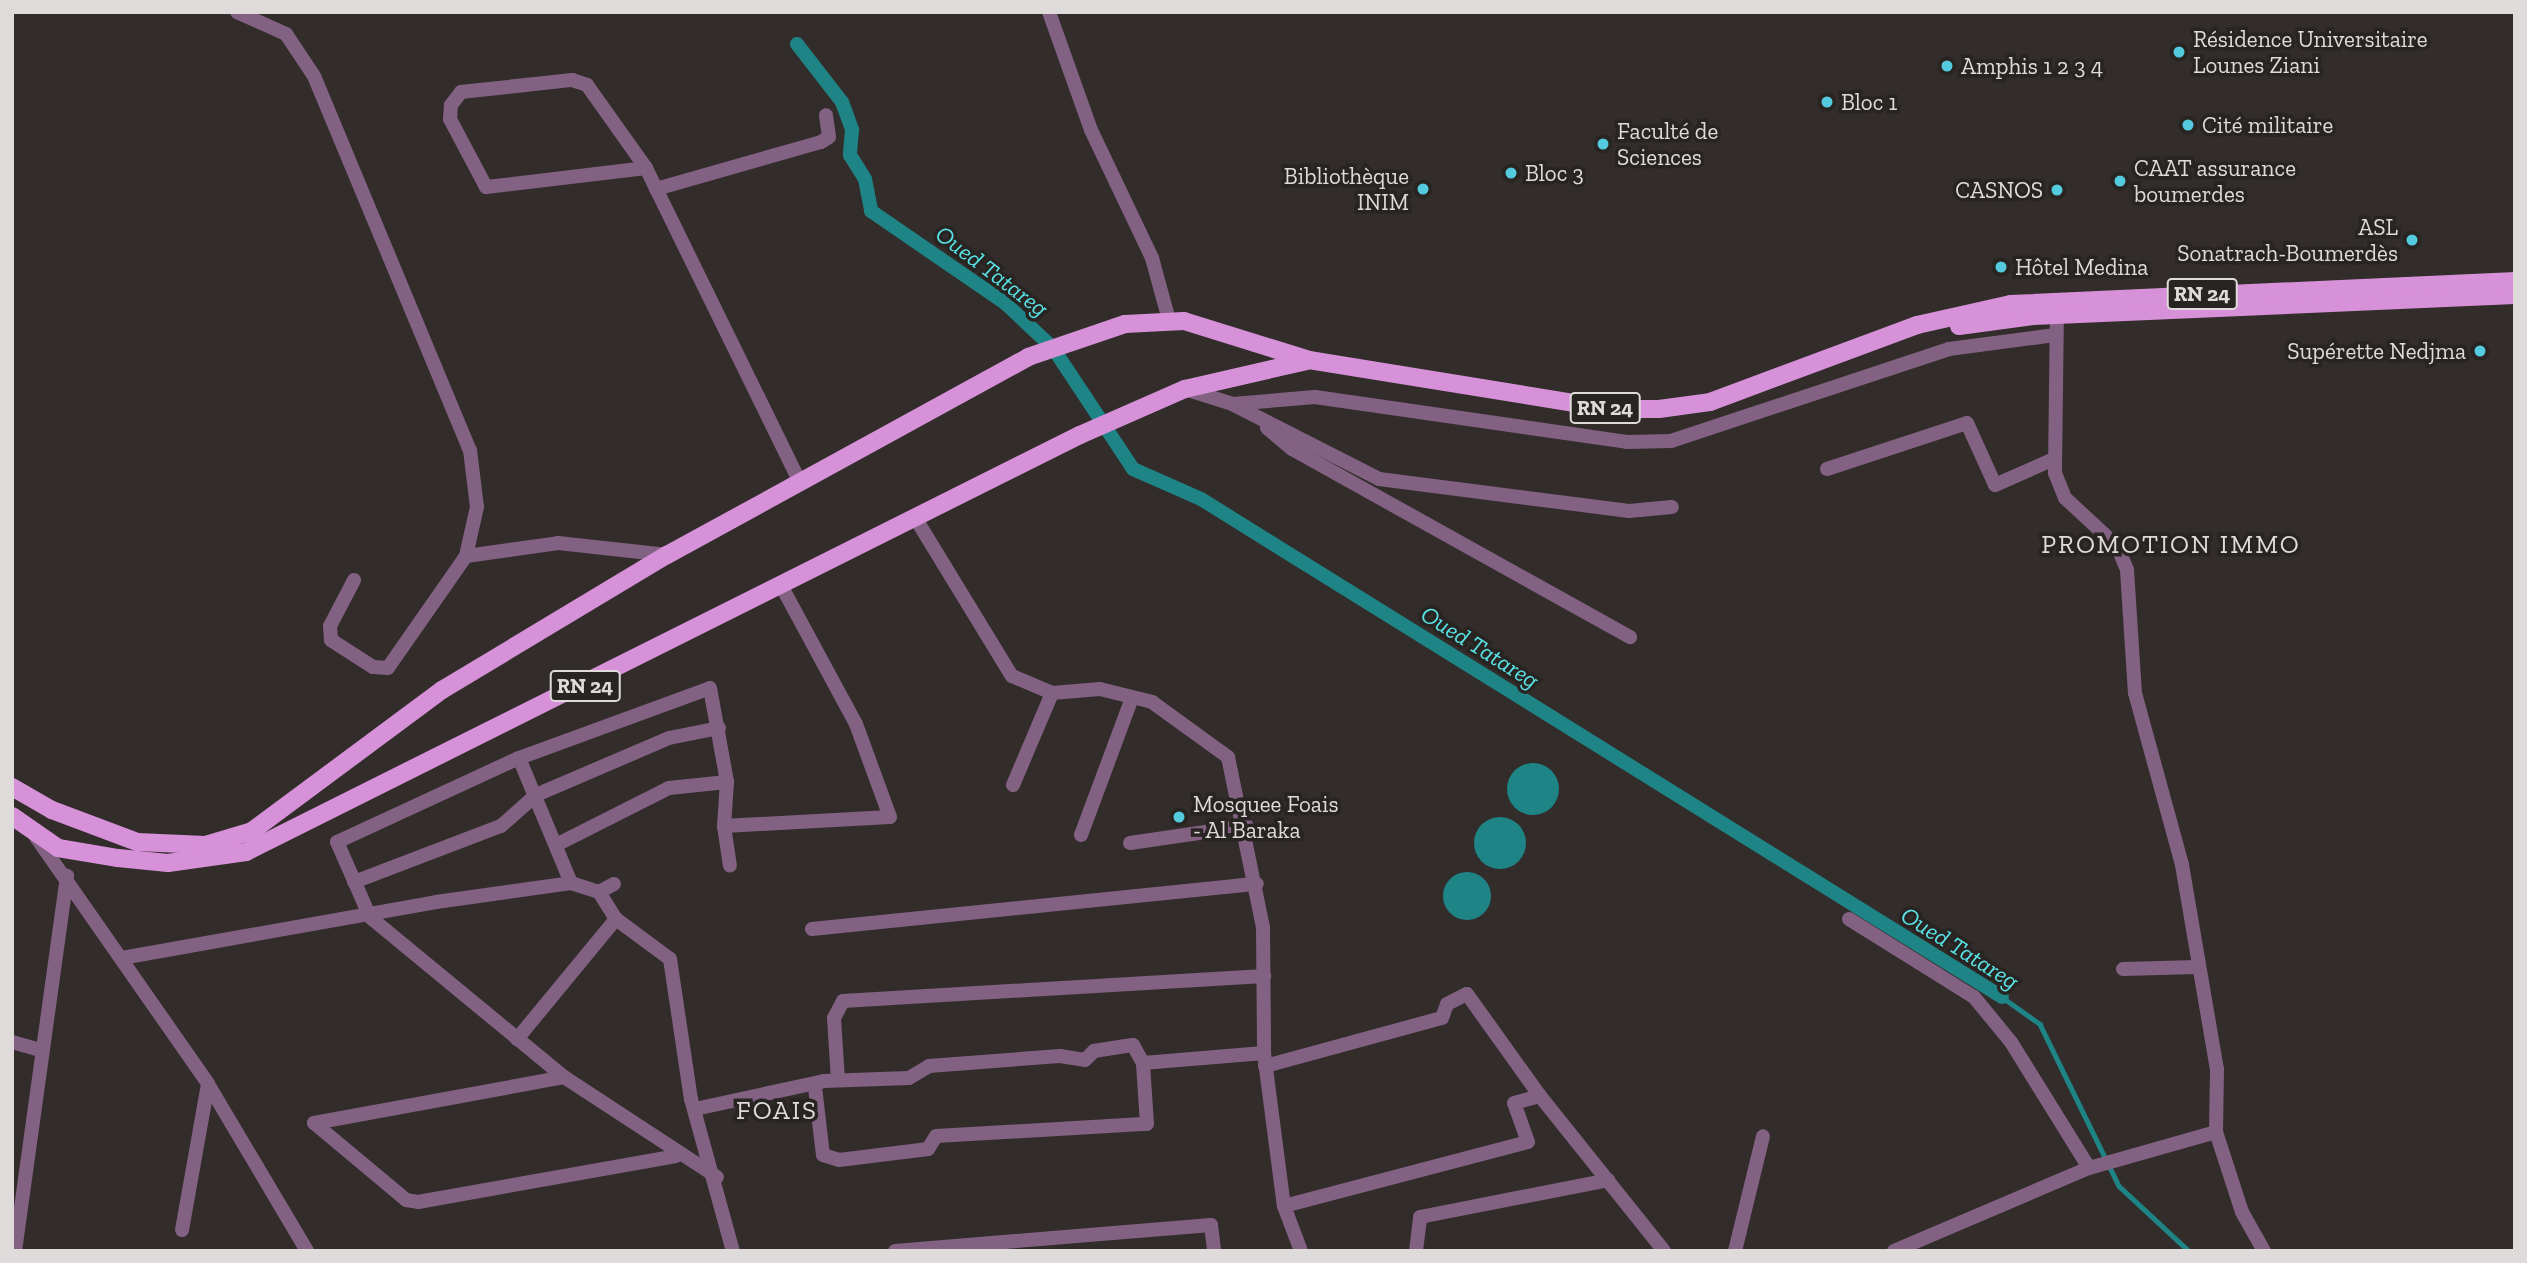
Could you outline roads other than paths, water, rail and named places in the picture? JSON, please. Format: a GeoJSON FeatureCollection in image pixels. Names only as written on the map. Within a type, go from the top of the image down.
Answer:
{"type":"FeatureCollection","features":[{"type":"Feature","properties":{"kind":"main road","name":"RN 24"},"geometry":{"type":"LineString","coordinates":[[12,787],[79,822],[159,846],[205,845],[252,831],[442,691],[667,555],[1028,358],[1077,336],[1169,320],[1309,360],[1610,409],[1660,409],[1741,392],[1894,337],[2057,308],[2515,281]]}},
{"type":"Feature","properties":{"kind":"main road","name":"RN 24"},"geometry":{"type":"LineString","coordinates":[[2057,308],[2515,295]]}},
{"type":"Feature","properties":{"kind":"main road","name":"RN 24"},"geometry":{"type":"LineString","coordinates":[[12,816],[36,837],[70,851],[168,863],[223,858],[274,843],[1080,435],[1185,388],[1309,360]]}},
{"type":"Feature","properties":{"kind":"main road"},"geometry":{"type":"LineString","coordinates":[[36,837],[52,810]]}},
{"type":"Feature","properties":{"kind":"main road"},"geometry":{"type":"LineString","coordinates":[[70,851],[79,822]]}},
{"type":"Feature","properties":{"kind":"street"},"geometry":{"type":"LineString","coordinates":[[237,12],[286,34],[314,76],[470,450],[477,507],[466,556],[392,665],[383,669],[330,636],[354,580]]}},
{"type":"Feature","properties":{"kind":"street"},"geometry":{"type":"LineString","coordinates":[[1049,12],[1091,130],[1152,258],[1169,320]]}},
{"type":"Feature","properties":{"kind":"street"},"geometry":{"type":"LineString","coordinates":[[646,168],[486,187],[450,119],[451,105],[461,92],[572,80],[587,85],[646,168],[800,482]]}},
{"type":"Feature","properties":{"kind":"street"},"geometry":{"type":"LineString","coordinates":[[656,188],[821,142],[829,137],[826,115]]}},
{"type":"Feature","properties":{"kind":"street"},"geometry":{"type":"LineString","coordinates":[[2057,308],[2054,459],[2065,498],[2117,546],[2127,570],[2135,693],[2182,865],[2197,967],[2217,1069],[2217,1132],[2242,1212],[2264,1251]]}},
{"type":"Feature","properties":{"kind":"street"},"geometry":{"type":"LineString","coordinates":[[1233,404],[1315,397],[1627,442],[1671,441],[1949,349],[2056,335]]}},
{"type":"Feature","properties":{"kind":"street"},"geometry":{"type":"LineString","coordinates":[[1185,388],[1233,404],[1378,479],[1620,510],[1672,507]]}},
{"type":"Feature","properties":{"kind":"street"},"geometry":{"type":"LineString","coordinates":[[1260,419],[1292,449],[1630,637]]}},
{"type":"Feature","properties":{"kind":"street"},"geometry":{"type":"LineString","coordinates":[[1827,469],[1967,423],[1995,485],[2054,459]]}},
{"type":"Feature","properties":{"kind":"street"},"geometry":{"type":"LineString","coordinates":[[915,519],[1012,676],[1052,693],[1100,689],[1132,698],[1174,714],[1228,757],[1247,827],[1257,884],[1264,976],[1264,1059],[1283,1206],[1301,1251]]}},
{"type":"Feature","properties":{"kind":"street"},"geometry":{"type":"LineString","coordinates":[[466,556],[558,542],[667,555]]}},
{"type":"Feature","properties":{"kind":"street"},"geometry":{"type":"LineString","coordinates":[[724,826],[891,817],[856,724],[782,587]]}},
{"type":"Feature","properties":{"kind":"street"},"geometry":{"type":"LineString","coordinates":[[717,1177],[676,1156],[564,1077],[370,917],[337,842],[519,758],[710,688],[727,782],[724,826],[730,866]]}},
{"type":"Feature","properties":{"kind":"street"},"geometry":{"type":"LineString","coordinates":[[1013,785],[1052,693]]}},
{"type":"Feature","properties":{"kind":"street"},"geometry":{"type":"LineString","coordinates":[[1081,835],[1132,698]]}},
{"type":"Feature","properties":{"kind":"street"},"geometry":{"type":"LineString","coordinates":[[354,882],[501,825],[536,795],[669,738],[719,728]]}},
{"type":"Feature","properties":{"kind":"street"},"geometry":{"type":"LineString","coordinates":[[519,758],[571,883]]}},
{"type":"Feature","properties":{"kind":"street"},"geometry":{"type":"LineString","coordinates":[[556,845],[669,788],[727,782]]}},
{"type":"Feature","properties":{"kind":"street"},"geometry":{"type":"LineString","coordinates":[[1130,843],[1247,827]]}},
{"type":"Feature","properties":{"kind":"street"},"geometry":{"type":"LineString","coordinates":[[36,837],[40,851],[67,876],[208,1084],[307,1251]]}},
{"type":"Feature","properties":{"kind":"street"},"geometry":{"type":"LineString","coordinates":[[15,1251],[67,876]]}},
{"type":"Feature","properties":{"kind":"street"},"geometry":{"type":"LineString","coordinates":[[122,958],[571,883],[599,892],[615,919],[670,958],[695,1109],[717,1177],[733,1251]]}},
{"type":"Feature","properties":{"kind":"street"},"geometry":{"type":"LineString","coordinates":[[599,892],[614,884]]}},
{"type":"Feature","properties":{"kind":"street"},"geometry":{"type":"LineString","coordinates":[[812,929],[1257,884]]}},
{"type":"Feature","properties":{"kind":"street"},"geometry":{"type":"LineString","coordinates":[[517,1039],[615,919]]}},
{"type":"Feature","properties":{"kind":"street"},"geometry":{"type":"LineString","coordinates":[[1849,919],[1973,997],[2011,1042],[2089,1168]]}},
{"type":"Feature","properties":{"kind":"street"},"geometry":{"type":"LineString","coordinates":[[2123,969],[2197,967]]}},
{"type":"Feature","properties":{"kind":"street"},"geometry":{"type":"LineString","coordinates":[[838,1080],[835,1011],[850,1000],[1264,976]]}},
{"type":"Feature","properties":{"kind":"street"},"geometry":{"type":"LineString","coordinates":[[1143,1063],[1264,1059],[1442,1018],[1447,1004],[1467,994],[1540,1096],[1664,1251]]}},
{"type":"Feature","properties":{"kind":"street"},"geometry":{"type":"LineString","coordinates":[[12,1042],[43,1051]]}},
{"type":"Feature","properties":{"kind":"street"},"geometry":{"type":"LineString","coordinates":[[695,1109],[815,1087],[838,1080],[909,1078],[929,1066],[1060,1056],[1085,1060],[1094,1051],[1133,1045],[1143,1063],[1147,1124],[936,1136],[928,1149],[839,1160],[823,1155],[815,1087]]}},
{"type":"Feature","properties":{"kind":"street"},"geometry":{"type":"LineString","coordinates":[[564,1077],[314,1124],[406,1200],[418,1202],[676,1156]]}},
{"type":"Feature","properties":{"kind":"street"},"geometry":{"type":"LineString","coordinates":[[183,1230],[208,1084]]}},
{"type":"Feature","properties":{"kind":"street"},"geometry":{"type":"LineString","coordinates":[[1283,1206],[1528,1142],[1514,1103],[1540,1096]]}},
{"type":"Feature","properties":{"kind":"street"},"geometry":{"type":"LineString","coordinates":[[1894,1251],[2089,1168],[2217,1132]]}},
{"type":"Feature","properties":{"kind":"street"},"geometry":{"type":"LineString","coordinates":[[1735,1251],[1763,1136]]}},
{"type":"Feature","properties":{"kind":"street"},"geometry":{"type":"LineString","coordinates":[[1416,1251],[1420,1216],[1608,1180]]}},
{"type":"Feature","properties":{"kind":"street"},"geometry":{"type":"LineString","coordinates":[[895,1251],[960,1248],[1211,1225],[1214,1251]]}},
{"type":"Feature","properties":{"kind":"water"},"geometry":{"type":"Polygon","coordinates":[[[1533,763],[1543,765],[1551,771],[1557,779],[1557,799],[1551,807],[1543,813],[1533,815],[1523,813],[1515,807],[1509,799],[1507,789],[1509,779],[1515,771],[1523,765],[1533,763]]]}},
{"type":"Feature","properties":{"kind":"water"},"geometry":{"type":"Polygon","coordinates":[[[1500,817],[1519,824],[1526,843],[1519,862],[1500,869],[1481,862],[1474,843],[1481,824],[1500,817]]]}},
{"type":"Feature","properties":{"kind":"water"},"geometry":{"type":"Polygon","coordinates":[[[1467,872],[1484,879],[1491,896],[1484,913],[1467,920],[1450,913],[1443,896],[1450,879],[1467,872]]]}},
{"type":"Feature","properties":{"kind":"waterway","name":"Oued Tatareg"},"geometry":{"type":"LineString","coordinates":[[797,44],[842,102],[852,130],[850,155],[865,179],[871,211],[1005,303],[1053,348],[1133,469],[1201,499],[2002,997]]}},
{"type":"Feature","properties":{"kind":"waterway","name":"Oued Tatareg"},"geometry":{"type":"LineString","coordinates":[[2002,997],[2040,1024],[2119,1186],[2189,1251]]}},
{"type":"Feature","properties":{"kind":"place","name":"Résidence Universitaire Lounes Ziani"},"geometry":{"type":"Point","coordinates":[2179,52]}},
{"type":"Feature","properties":{"kind":"place","name":"Amphis 1 2 3 4"},"geometry":{"type":"Point","coordinates":[1947,66]}},
{"type":"Feature","properties":{"kind":"place","name":"Bloc 1"},"geometry":{"type":"Point","coordinates":[1827,102]}},
{"type":"Feature","properties":{"kind":"place","name":"Cité militaire"},"geometry":{"type":"Point","coordinates":[2188,125]}},
{"type":"Feature","properties":{"kind":"place","name":"Faculté de Sciences"},"geometry":{"type":"Point","coordinates":[1603,144]}},
{"type":"Feature","properties":{"kind":"place","name":"Bloc 3"},"geometry":{"type":"Point","coordinates":[1511,173]}},
{"type":"Feature","properties":{"kind":"place","name":"CAAT assurance boumerdes"},"geometry":{"type":"Point","coordinates":[2120,181]}},
{"type":"Feature","properties":{"kind":"place","name":"Bibliothèque INIM"},"geometry":{"type":"Point","coordinates":[1423,189]}},
{"type":"Feature","properties":{"kind":"place","name":"CASNOS"},"geometry":{"type":"Point","coordinates":[2057,190]}},
{"type":"Feature","properties":{"kind":"place","name":"ASL Sonatrach-Boumerdès"},"geometry":{"type":"Point","coordinates":[2412,240]}},
{"type":"Feature","properties":{"kind":"place","name":"Hôtel Medina"},"geometry":{"type":"Point","coordinates":[2001,267]}},
{"type":"Feature","properties":{"kind":"place","name":"Supérette Nedjma"},"geometry":{"type":"Point","coordinates":[2480,351]}},
{"type":"Feature","properties":{"kind":"place","name":"Mosquee Foais - Al Baraka"},"geometry":{"type":"Point","coordinates":[1179,817]}},
{"type":"Feature","properties":{"kind":"district","name":"PROMOTION IMMO"},"geometry":{"type":"Point","coordinates":[2171,545]}},
{"type":"Feature","properties":{"kind":"district","name":"FOAIS"},"geometry":{"type":"Point","coordinates":[777,1111]}}]}
